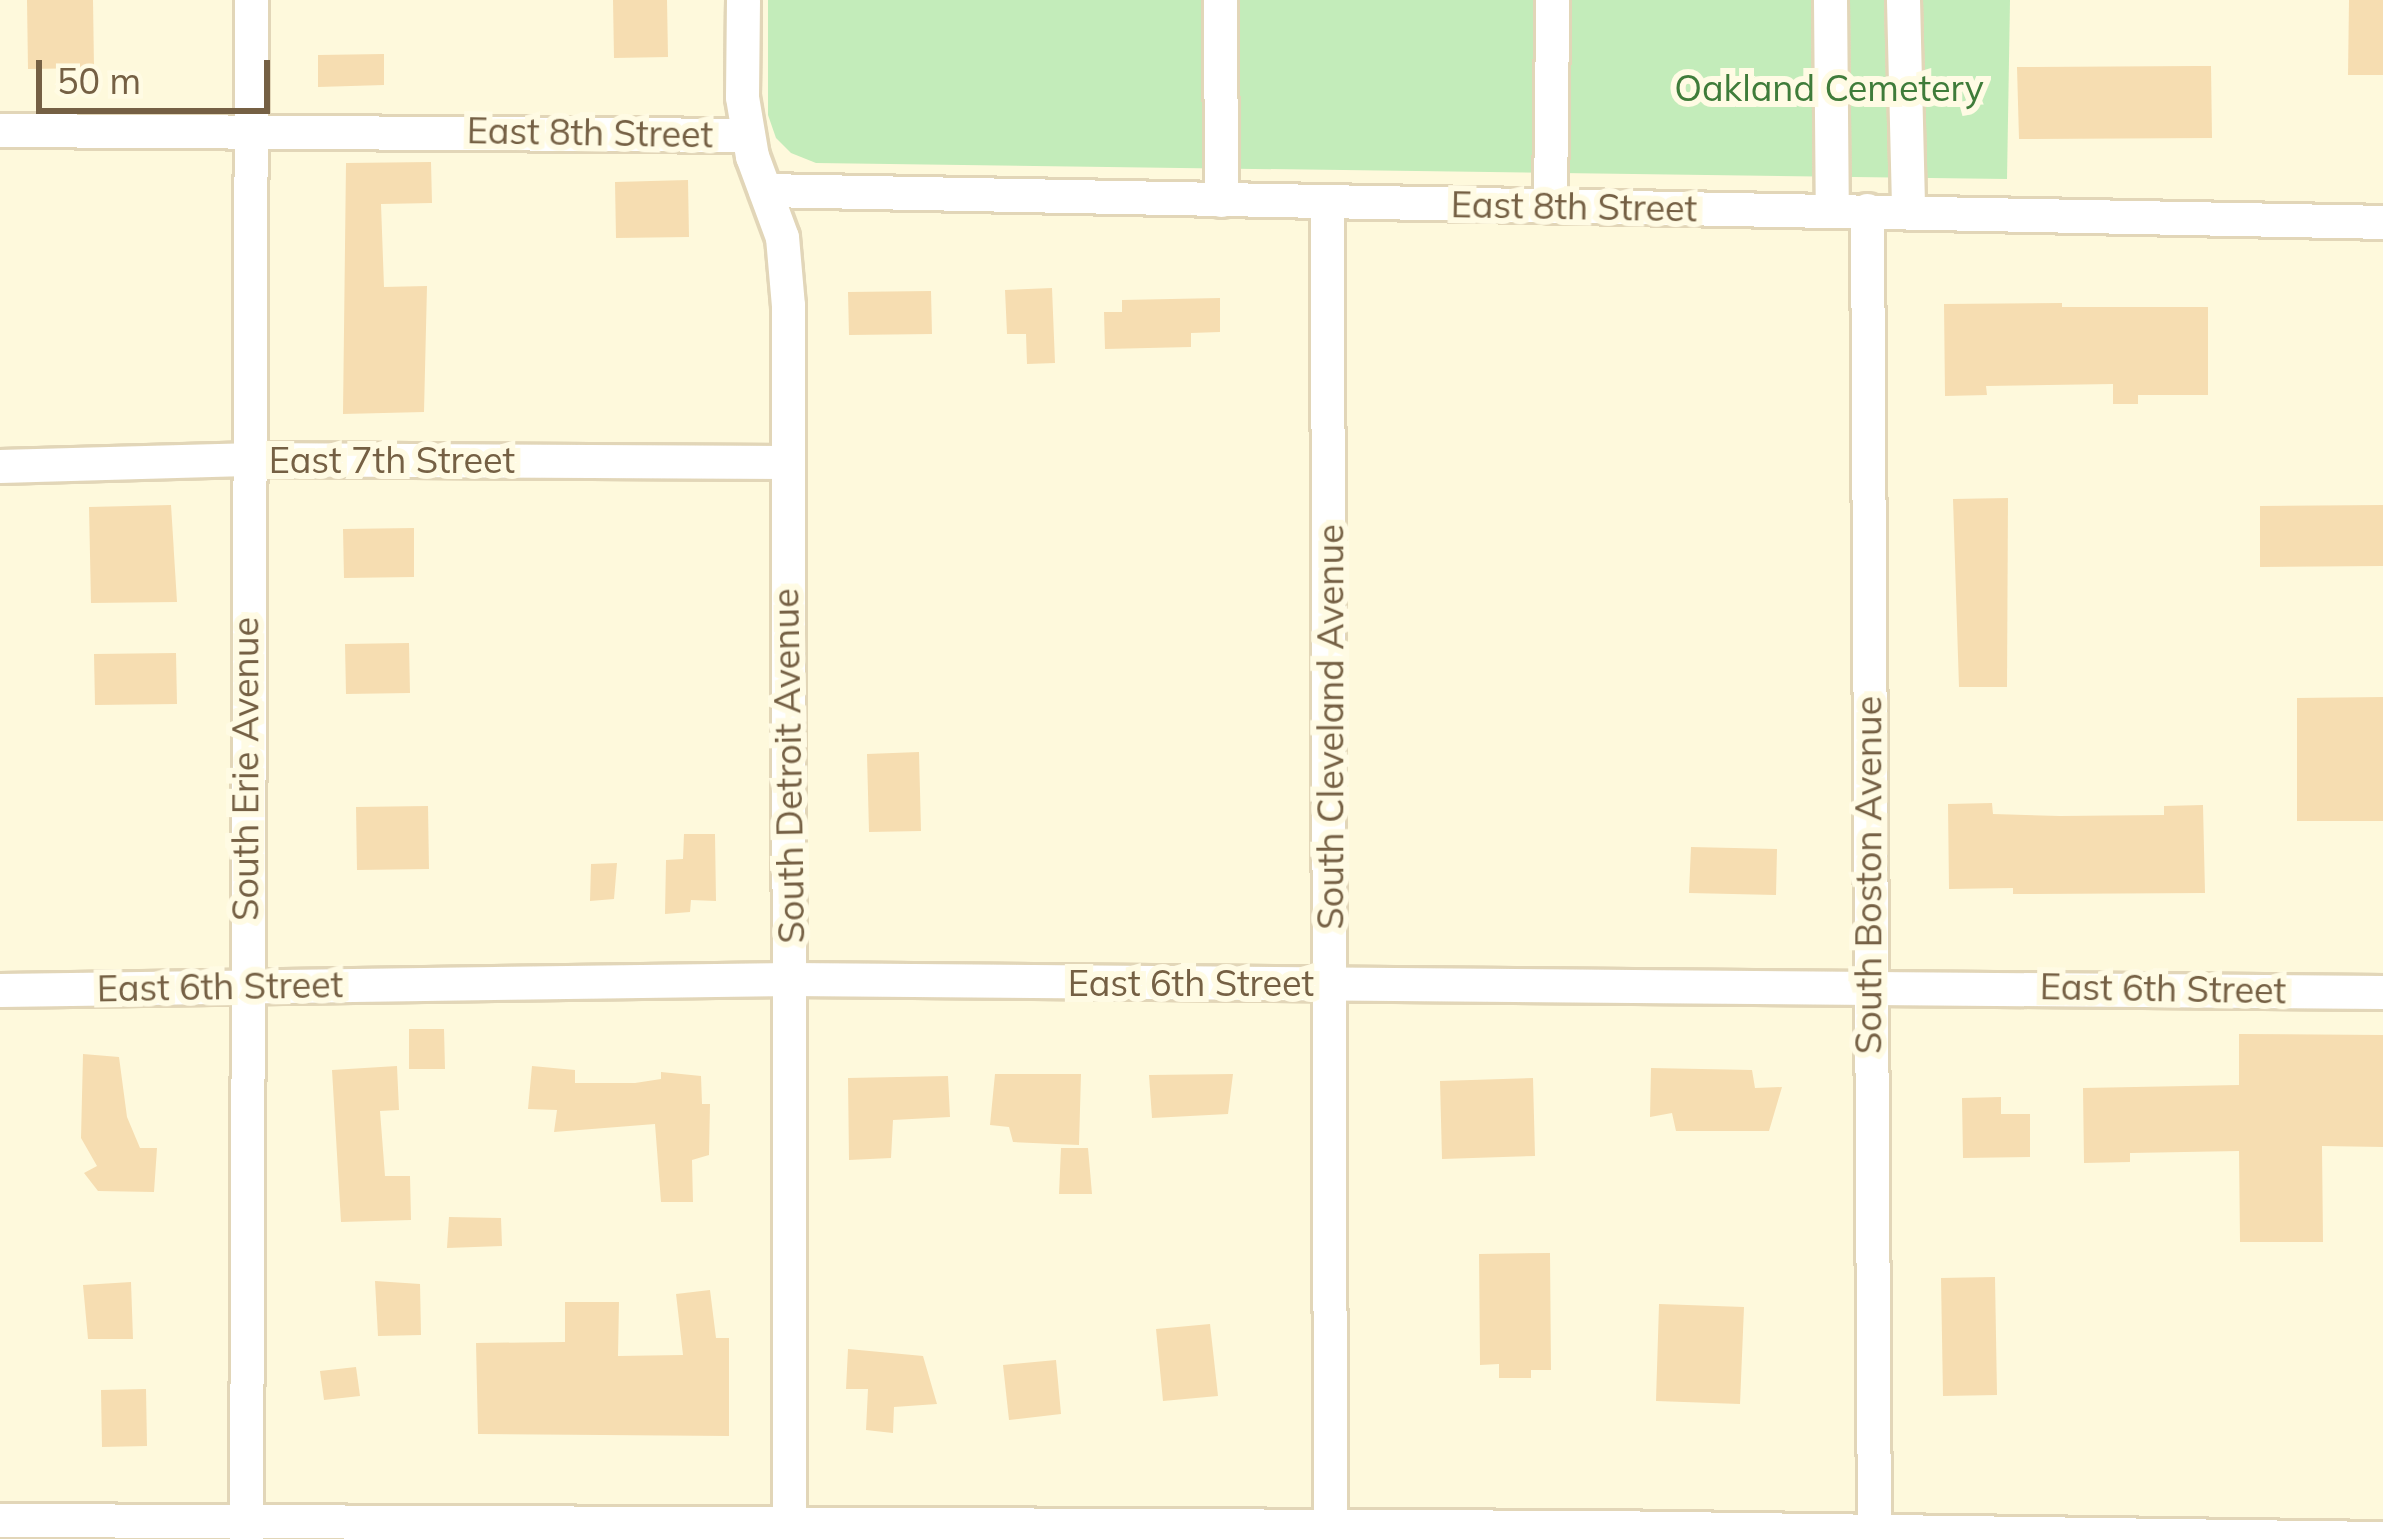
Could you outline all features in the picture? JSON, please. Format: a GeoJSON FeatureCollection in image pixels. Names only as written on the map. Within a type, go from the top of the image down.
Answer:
{"type":"FeatureCollection","features":[{"type":"Feature","properties":{"kind":"street","name":"South Erie Avenue"},"geometry":{"type":"LineString","coordinates":[[246,1529],[244,985],[251,0]]}},
{"type":"Feature","properties":{"kind":"street","name":"South Detroit Avenue"},"geometry":{"type":"LineString","coordinates":[[742,0],[742,98],[748,135],[782,237],[788,305],[789,1532]]}},
{"type":"Feature","properties":{"kind":"street"},"geometry":{"type":"LineString","coordinates":[[1220,0],[1221,200]]}},
{"type":"Feature","properties":{"kind":"street"},"geometry":{"type":"LineString","coordinates":[[1550,206],[1552,0]]}},
{"type":"Feature","properties":{"kind":"street"},"geometry":{"type":"LineString","coordinates":[[1830,0],[1832,210]]}},
{"type":"Feature","properties":{"kind":"street"},"geometry":{"type":"LineString","coordinates":[[1904,0],[1909,212]]}},
{"type":"Feature","properties":{"kind":"street","name":"East 8th Street"},"geometry":{"type":"LineString","coordinates":[[0,130],[748,135]]}},
{"type":"Feature","properties":{"kind":"street","name":"East 8th Street"},"geometry":{"type":"LineString","coordinates":[[765,190],[2383,222]]}},
{"type":"Feature","properties":{"kind":"street","name":"South Cleveland Avenue"},"geometry":{"type":"LineString","coordinates":[[1328,202],[1330,1533]]}},
{"type":"Feature","properties":{"kind":"street","name":"South Boston Avenue"},"geometry":{"type":"LineString","coordinates":[[1867,210],[1874,1535]]}},
{"type":"Feature","properties":{"kind":"street","name":"East 7th Street"},"geometry":{"type":"LineString","coordinates":[[0,466],[246,459],[785,462]]}},
{"type":"Feature","properties":{"kind":"street","name":"East 6th Street"},"geometry":{"type":"LineString","coordinates":[[0,990],[790,979],[1868,984],[2383,992]]}},
{"type":"Feature","properties":{"kind":"street"},"geometry":{"type":"LineString","coordinates":[[0,1520],[246,1529],[2383,1538]]}},
{"type":"Feature","properties":{"kind":"green space","name":"Oakland Cemetery"},"geometry":{"type":"Polygon","coordinates":[[[768,0],[2010,0],[2007,179],[816,163],[791,153],[776,138],[768,115],[768,0]]]}},
{"type":"Feature","properties":{"kind":"building"},"geometry":{"type":"Polygon","coordinates":[[[27,0],[93,0],[94,68],[28,69],[27,0]]]}},
{"type":"Feature","properties":{"kind":"building"},"geometry":{"type":"Polygon","coordinates":[[[613,0],[667,0],[668,57],[614,58],[613,0]]]}},
{"type":"Feature","properties":{"kind":"building"},"geometry":{"type":"Polygon","coordinates":[[[2349,0],[2383,0],[2383,75],[2348,75],[2349,0]]]}},
{"type":"Feature","properties":{"kind":"building"},"geometry":{"type":"Polygon","coordinates":[[[384,54],[384,85],[318,87],[318,55],[384,54]]]}},
{"type":"Feature","properties":{"kind":"building"},"geometry":{"type":"Polygon","coordinates":[[[2211,66],[2212,138],[2019,139],[2017,67],[2211,66]]]}},
{"type":"Feature","properties":{"kind":"building"},"geometry":{"type":"Polygon","coordinates":[[[431,162],[432,203],[381,204],[384,287],[427,286],[424,412],[343,414],[346,163],[431,162]]]}},
{"type":"Feature","properties":{"kind":"building"},"geometry":{"type":"Polygon","coordinates":[[[688,180],[689,237],[616,238],[615,182],[688,180]]]}},
{"type":"Feature","properties":{"kind":"building"},"geometry":{"type":"Polygon","coordinates":[[[1052,288],[1055,363],[1027,364],[1026,334],[1007,334],[1005,290],[1052,288]]]}},
{"type":"Feature","properties":{"kind":"building"},"geometry":{"type":"Polygon","coordinates":[[[931,291],[932,334],[849,335],[848,292],[931,291]]]}},
{"type":"Feature","properties":{"kind":"building"},"geometry":{"type":"Polygon","coordinates":[[[1220,298],[1220,332],[1191,333],[1191,347],[1105,349],[1104,312],[1122,312],[1122,300],[1220,298]]]}},
{"type":"Feature","properties":{"kind":"building"},"geometry":{"type":"Polygon","coordinates":[[[2062,303],[2062,307],[2208,307],[2208,395],[2138,395],[2138,404],[2113,404],[2113,384],[1986,386],[1987,395],[1945,396],[1944,304],[2062,303]]]}},
{"type":"Feature","properties":{"kind":"building"},"geometry":{"type":"Polygon","coordinates":[[[2008,498],[2007,687],[1959,687],[1953,499],[2008,498]]]}},
{"type":"Feature","properties":{"kind":"building"},"geometry":{"type":"Polygon","coordinates":[[[171,505],[177,602],[91,603],[89,507],[171,505]]]}},
{"type":"Feature","properties":{"kind":"building"},"geometry":{"type":"Polygon","coordinates":[[[2383,505],[2383,566],[2260,567],[2260,506],[2383,505]]]}},
{"type":"Feature","properties":{"kind":"building"},"geometry":{"type":"Polygon","coordinates":[[[414,528],[414,577],[344,578],[343,529],[414,528]]]}},
{"type":"Feature","properties":{"kind":"building"},"geometry":{"type":"Polygon","coordinates":[[[409,643],[410,693],[346,694],[345,644],[409,643]]]}},
{"type":"Feature","properties":{"kind":"building"},"geometry":{"type":"Polygon","coordinates":[[[176,653],[177,704],[95,705],[94,654],[176,653]]]}},
{"type":"Feature","properties":{"kind":"building"},"geometry":{"type":"Polygon","coordinates":[[[2383,697],[2383,821],[2297,821],[2297,698],[2383,697]]]}},
{"type":"Feature","properties":{"kind":"building"},"geometry":{"type":"Polygon","coordinates":[[[919,752],[921,831],[869,832],[867,754],[919,752]]]}},
{"type":"Feature","properties":{"kind":"building"},"geometry":{"type":"Polygon","coordinates":[[[1992,803],[1993,814],[2060,816],[2164,815],[2164,806],[2203,805],[2205,893],[2013,894],[2013,888],[1949,889],[1948,804],[1992,803]]]}},
{"type":"Feature","properties":{"kind":"building"},"geometry":{"type":"Polygon","coordinates":[[[428,806],[429,869],[357,870],[356,807],[428,806]]]}},
{"type":"Feature","properties":{"kind":"building"},"geometry":{"type":"Polygon","coordinates":[[[684,834],[715,834],[716,901],[691,900],[690,912],[665,914],[666,860],[683,859],[684,834]]]}},
{"type":"Feature","properties":{"kind":"building"},"geometry":{"type":"Polygon","coordinates":[[[1691,847],[1777,849],[1776,895],[1689,893],[1691,847]]]}},
{"type":"Feature","properties":{"kind":"building"},"geometry":{"type":"Polygon","coordinates":[[[617,863],[614,899],[590,901],[591,864],[617,863]]]}},
{"type":"Feature","properties":{"kind":"building"},"geometry":{"type":"Polygon","coordinates":[[[409,1029],[444,1029],[445,1069],[409,1069],[409,1029]]]}},
{"type":"Feature","properties":{"kind":"building"},"geometry":{"type":"Polygon","coordinates":[[[2239,1034],[2383,1035],[2383,1147],[2322,1146],[2323,1242],[2240,1242],[2239,1151],[2130,1153],[2130,1162],[2084,1163],[2083,1088],[2239,1085],[2239,1034]]]}},
{"type":"Feature","properties":{"kind":"building"},"geometry":{"type":"Polygon","coordinates":[[[83,1054],[119,1057],[127,1117],[140,1148],[157,1148],[154,1192],[98,1191],[84,1173],[97,1166],[81,1138],[83,1054]]]}},
{"type":"Feature","properties":{"kind":"building"},"geometry":{"type":"Polygon","coordinates":[[[397,1066],[399,1110],[380,1111],[385,1176],[410,1176],[411,1220],[341,1222],[332,1070],[397,1066]]]}},
{"type":"Feature","properties":{"kind":"building"},"geometry":{"type":"Polygon","coordinates":[[[532,1066],[575,1070],[575,1083],[635,1083],[661,1079],[661,1072],[701,1076],[702,1104],[710,1104],[709,1155],[692,1160],[693,1202],[661,1202],[655,1124],[554,1132],[557,1110],[528,1109],[532,1066]]]}},
{"type":"Feature","properties":{"kind":"building"},"geometry":{"type":"Polygon","coordinates":[[[1651,1068],[1752,1070],[1755,1088],[1782,1087],[1769,1131],[1676,1131],[1672,1113],[1650,1117],[1651,1068]]]}},
{"type":"Feature","properties":{"kind":"building"},"geometry":{"type":"Polygon","coordinates":[[[995,1074],[1081,1074],[1079,1145],[1013,1142],[1009,1127],[990,1125],[995,1074]]]}},
{"type":"Feature","properties":{"kind":"building"},"geometry":{"type":"Polygon","coordinates":[[[1233,1074],[1228,1114],[1152,1118],[1149,1075],[1233,1074]]]}},
{"type":"Feature","properties":{"kind":"building"},"geometry":{"type":"Polygon","coordinates":[[[948,1076],[950,1117],[893,1120],[891,1158],[849,1160],[848,1078],[948,1076]]]}},
{"type":"Feature","properties":{"kind":"building"},"geometry":{"type":"Polygon","coordinates":[[[1533,1078],[1535,1156],[1442,1159],[1440,1081],[1533,1078]]]}},
{"type":"Feature","properties":{"kind":"building"},"geometry":{"type":"Polygon","coordinates":[[[2001,1097],[2001,1114],[2030,1114],[2030,1157],[1963,1158],[1962,1098],[2001,1097]]]}},
{"type":"Feature","properties":{"kind":"building"},"geometry":{"type":"Polygon","coordinates":[[[1061,1148],[1088,1148],[1092,1194],[1059,1194],[1061,1148]]]}},
{"type":"Feature","properties":{"kind":"building"},"geometry":{"type":"Polygon","coordinates":[[[449,1217],[501,1218],[502,1246],[447,1248],[449,1217]]]}},
{"type":"Feature","properties":{"kind":"building"},"geometry":{"type":"Polygon","coordinates":[[[1550,1253],[1551,1370],[1531,1370],[1531,1378],[1499,1378],[1499,1364],[1480,1365],[1479,1254],[1550,1253]]]}},
{"type":"Feature","properties":{"kind":"building"},"geometry":{"type":"Polygon","coordinates":[[[1995,1277],[1997,1395],[1943,1396],[1941,1278],[1995,1277]]]}},
{"type":"Feature","properties":{"kind":"building"},"geometry":{"type":"Polygon","coordinates":[[[375,1281],[420,1284],[421,1335],[378,1336],[375,1281]]]}},
{"type":"Feature","properties":{"kind":"building"},"geometry":{"type":"Polygon","coordinates":[[[131,1282],[133,1339],[88,1339],[83,1285],[131,1282]]]}},
{"type":"Feature","properties":{"kind":"building"},"geometry":{"type":"Polygon","coordinates":[[[710,1290],[716,1338],[729,1338],[729,1436],[478,1434],[476,1343],[565,1342],[565,1302],[619,1302],[618,1356],[683,1355],[676,1294],[710,1290]]]}},
{"type":"Feature","properties":{"kind":"building"},"geometry":{"type":"Polygon","coordinates":[[[1659,1304],[1744,1307],[1740,1404],[1656,1401],[1659,1304]]]}},
{"type":"Feature","properties":{"kind":"building"},"geometry":{"type":"Polygon","coordinates":[[[1210,1324],[1218,1396],[1163,1401],[1156,1329],[1210,1324]]]}},
{"type":"Feature","properties":{"kind":"building"},"geometry":{"type":"Polygon","coordinates":[[[848,1349],[923,1356],[937,1404],[894,1407],[893,1433],[866,1430],[868,1389],[846,1389],[848,1349]]]}},
{"type":"Feature","properties":{"kind":"building"},"geometry":{"type":"Polygon","coordinates":[[[1056,1360],[1061,1414],[1009,1420],[1003,1365],[1056,1360]]]}},
{"type":"Feature","properties":{"kind":"building"},"geometry":{"type":"Polygon","coordinates":[[[356,1367],[360,1396],[324,1400],[320,1371],[356,1367]]]}},
{"type":"Feature","properties":{"kind":"building"},"geometry":{"type":"Polygon","coordinates":[[[146,1389],[147,1446],[102,1447],[101,1390],[146,1389]]]}}]}
